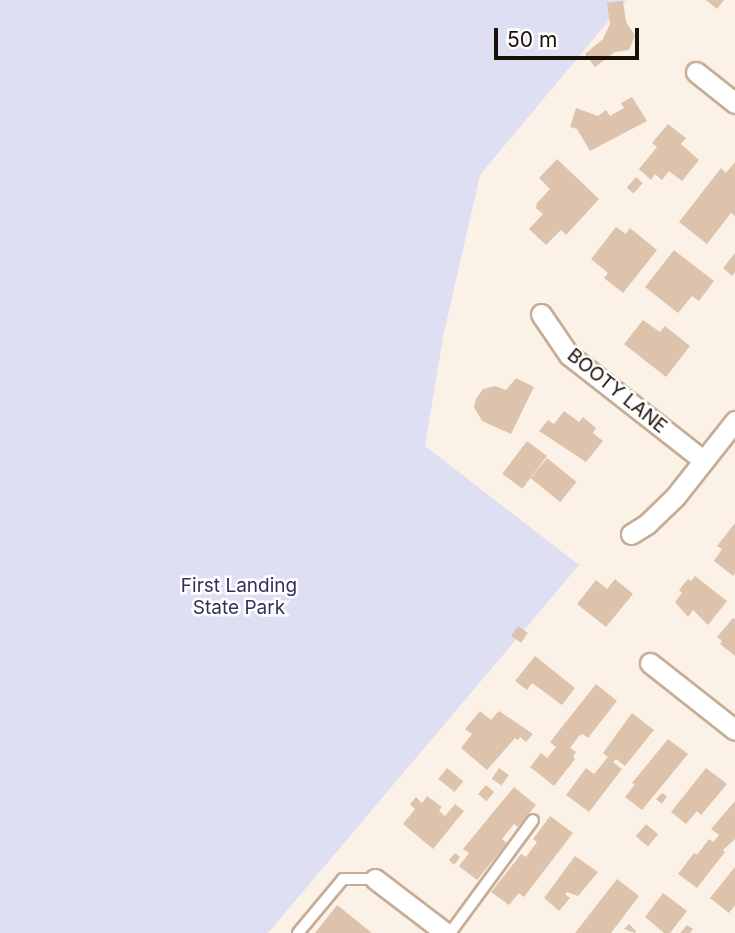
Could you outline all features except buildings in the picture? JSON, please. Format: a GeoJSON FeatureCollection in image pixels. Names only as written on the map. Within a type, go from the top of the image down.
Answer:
{"type":"FeatureCollection","features":[{"type":"Feature","properties":{"kind":"street"},"geometry":{"type":"LineString","coordinates":[[696,72],[735,103]]}},
{"type":"Feature","properties":{"kind":"street","name":"BOOTY LANE"},"geometry":{"type":"LineString","coordinates":[[541,314],[569,355],[703,460]]}},
{"type":"Feature","properties":{"kind":"street"},"geometry":{"type":"LineString","coordinates":[[631,534],[648,524],[675,497],[735,421]]}},
{"type":"Feature","properties":{"kind":"street"},"geometry":{"type":"LineString","coordinates":[[650,663],[735,730]]}},
{"type":"Feature","properties":{"kind":"street"},"geometry":{"type":"LineString","coordinates":[[375,879],[448,933]]}},
{"type":"Feature","properties":{"kind":"lane"},"geometry":{"type":"LineString","coordinates":[[448,933],[533,820]]}},
{"type":"Feature","properties":{"kind":"lane"},"geometry":{"type":"LineString","coordinates":[[298,933],[343,879],[375,879]]}},
{"type":"Feature","properties":{"kind":"green space","name":"First Landing State Park"},"geometry":{"type":"Polygon","coordinates":[[[0,0],[626,0],[480,175],[443,337],[425,446],[579,565],[268,933],[0,933],[0,0]]]}}]}
